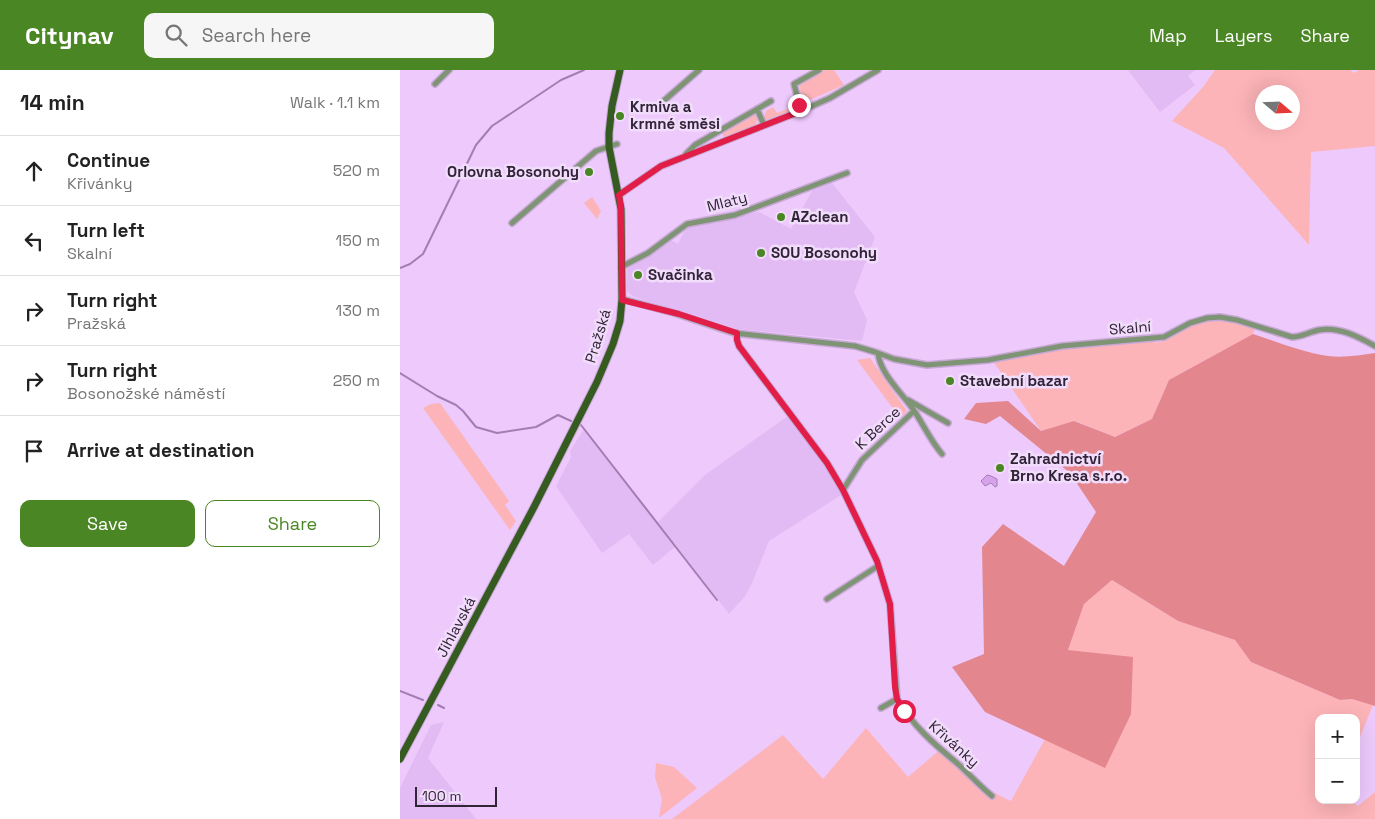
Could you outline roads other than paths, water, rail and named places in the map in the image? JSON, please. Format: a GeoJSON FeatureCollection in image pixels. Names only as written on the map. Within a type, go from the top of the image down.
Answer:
{"type":"FeatureCollection","features":[{"type":"Feature","properties":{"kind":"main road","name":"Pražská"},"geometry":{"type":"LineString","coordinates":[[534,507],[610,354],[618,328],[622,300],[621,209],[609,147],[609,133],[612,106],[620,70]]}},
{"type":"Feature","properties":{"kind":"main road","name":"Jihlavská"},"geometry":{"type":"LineString","coordinates":[[400,759],[534,507]]}},
{"type":"Feature","properties":{"kind":"street"},"geometry":{"type":"LineString","coordinates":[[435,84],[449,70]]}},
{"type":"Feature","properties":{"kind":"street"},"geometry":{"type":"LineString","coordinates":[[659,105],[700,70]]}},
{"type":"Feature","properties":{"kind":"street"},"geometry":{"type":"LineString","coordinates":[[801,111],[794,84],[819,70]]}},
{"type":"Feature","properties":{"kind":"street"},"geometry":{"type":"LineString","coordinates":[[619,195],[661,166],[801,111],[830,98],[878,70]]}},
{"type":"Feature","properties":{"kind":"street"},"geometry":{"type":"LineString","coordinates":[[684,156],[695,145],[771,101]]}},
{"type":"Feature","properties":{"kind":"street"},"geometry":{"type":"LineString","coordinates":[[757,109],[764,125]]}},
{"type":"Feature","properties":{"kind":"street"},"geometry":{"type":"LineString","coordinates":[[716,133],[720,142]]}},
{"type":"Feature","properties":{"kind":"street"},"geometry":{"type":"LineString","coordinates":[[512,223],[596,151],[617,144]]}},
{"type":"Feature","properties":{"kind":"street","name":"Mlaty"},"geometry":{"type":"LineString","coordinates":[[621,267],[648,253],[687,224],[735,215],[847,173]]}},
{"type":"Feature","properties":{"kind":"street","name":"Skalní"},"geometry":{"type":"LineString","coordinates":[[622,300],[679,314],[737,333],[855,346],[894,359],[927,365],[988,360],[1062,346],[1164,337],[1198,320],[1220,317],[1292,336],[1299,336],[1327,328],[1344,332],[1375,346]]}},
{"type":"Feature","properties":{"kind":"street"},"geometry":{"type":"LineString","coordinates":[[737,333],[739,346],[827,463],[843,490],[878,566],[890,604],[897,699],[881,708]]}},
{"type":"Feature","properties":{"kind":"street"},"geometry":{"type":"LineString","coordinates":[[878,354],[880,365],[914,411],[942,454]]}},
{"type":"Feature","properties":{"kind":"street"},"geometry":{"type":"LineString","coordinates":[[905,399],[948,422]]}},
{"type":"Feature","properties":{"kind":"street","name":"K Berce"},"geometry":{"type":"LineString","coordinates":[[843,490],[862,460],[914,411]]}},
{"type":"Feature","properties":{"kind":"street"},"geometry":{"type":"LineString","coordinates":[[826,599],[878,566]]}},
{"type":"Feature","properties":{"kind":"street","name":"Křivánky"},"geometry":{"type":"LineString","coordinates":[[897,699],[904,711],[927,738],[992,796]]}},
{"type":"Feature","properties":{"kind":"waterway"},"geometry":{"type":"LineString","coordinates":[[400,268],[410,264],[423,254],[476,145],[492,126],[561,80],[584,70]]}},
{"type":"Feature","properties":{"kind":"waterway"},"geometry":{"type":"LineString","coordinates":[[400,373],[437,396],[456,405],[476,427],[497,433],[536,427],[558,415],[571,421]]}},
{"type":"Feature","properties":{"kind":"waterway"},"geometry":{"type":"LineString","coordinates":[[581,425],[717,600]]}},
{"type":"Feature","properties":{"kind":"waterway"},"geometry":{"type":"LineString","coordinates":[[400,691],[423,700]]}},
{"type":"Feature","properties":{"kind":"waterway"},"geometry":{"type":"LineString","coordinates":[[438,705],[444,708]]}},
{"type":"Feature","properties":{"kind":"place","name":"Krmiva a krmné směsi"},"geometry":{"type":"Point","coordinates":[620,116]}},
{"type":"Feature","properties":{"kind":"place","name":"Orlovna Bosonohy"},"geometry":{"type":"Point","coordinates":[589,172]}},
{"type":"Feature","properties":{"kind":"place","name":"AZclean"},"geometry":{"type":"Point","coordinates":[781,217]}},
{"type":"Feature","properties":{"kind":"place","name":"SOU Bosonohy"},"geometry":{"type":"Point","coordinates":[761,253]}},
{"type":"Feature","properties":{"kind":"place","name":"Svačinka"},"geometry":{"type":"Point","coordinates":[638,275]}},
{"type":"Feature","properties":{"kind":"place","name":"Stavební bazar"},"geometry":{"type":"Point","coordinates":[950,381]}},
{"type":"Feature","properties":{"kind":"place","name":"Zahradnictví Brno Kresa s.r.o."},"geometry":{"type":"Point","coordinates":[1000,468]}}]}
